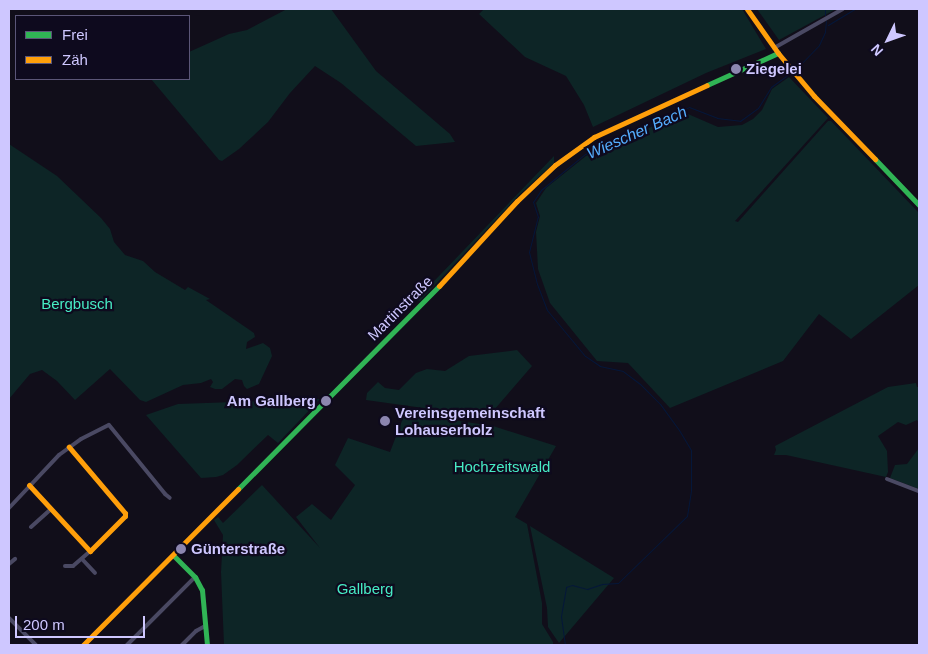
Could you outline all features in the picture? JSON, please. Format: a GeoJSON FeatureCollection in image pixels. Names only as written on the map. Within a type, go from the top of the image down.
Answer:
{"type":"FeatureCollection","features":[{"type":"Feature","properties":{"kind":"street"},"geometry":{"type":"LineString","coordinates":[[748,9],[774,48],[826,109],[919,205]]}},
{"type":"Feature","properties":{"kind":"street"},"geometry":{"type":"LineString","coordinates":[[774,48],[843,9]]}},
{"type":"Feature","properties":{"kind":"street","name":"Martinstraße"},"geometry":{"type":"LineString","coordinates":[[83,645],[174,556],[450,275],[517,201],[555,165],[594,137],[778,53]]}},
{"type":"Feature","properties":{"kind":"street"},"geometry":{"type":"LineString","coordinates":[[9,508],[29,484],[69,447],[104,426],[110,425],[170,498]]}},
{"type":"Feature","properties":{"kind":"street"},"geometry":{"type":"LineString","coordinates":[[65,566],[73,566],[82,559],[125,516],[125,513],[69,447]]}},
{"type":"Feature","properties":{"kind":"street"},"geometry":{"type":"LineString","coordinates":[[887,479],[919,491]]}},
{"type":"Feature","properties":{"kind":"street"},"geometry":{"type":"LineString","coordinates":[[29,484],[90,552]]}},
{"type":"Feature","properties":{"kind":"street"},"geometry":{"type":"LineString","coordinates":[[31,527],[51,509]]}},
{"type":"Feature","properties":{"kind":"street"},"geometry":{"type":"LineString","coordinates":[[174,556],[195,577],[202,590],[206,645]]}},
{"type":"Feature","properties":{"kind":"street"},"geometry":{"type":"LineString","coordinates":[[9,564],[15,559]]}},
{"type":"Feature","properties":{"kind":"street"},"geometry":{"type":"LineString","coordinates":[[82,559],[95,573]]}},
{"type":"Feature","properties":{"kind":"street"},"geometry":{"type":"LineString","coordinates":[[127,645],[195,577]]}},
{"type":"Feature","properties":{"kind":"street"},"geometry":{"type":"LineString","coordinates":[[9,618],[36,645]]}},
{"type":"Feature","properties":{"kind":"street"},"geometry":{"type":"LineString","coordinates":[[182,645],[196,630],[205,626]]}},
{"type":"Feature","properties":{"kind":"green space"},"geometry":{"type":"Polygon","coordinates":[[[287,9],[331,9],[376,71],[450,134],[455,142],[416,146],[341,83],[315,66],[290,93],[268,122],[239,149],[222,161],[219,160],[152,80],[190,80],[190,52],[229,34],[247,30],[287,9]]]}},
{"type":"Feature","properties":{"kind":"green space"},"geometry":{"type":"Polygon","coordinates":[[[484,9],[742,9],[766,49],[706,73],[593,127],[584,105],[566,76],[525,57],[479,14],[484,9]]]}},
{"type":"Feature","properties":{"kind":"green space"},"geometry":{"type":"Polygon","coordinates":[[[757,9],[836,9],[779,40],[757,9]]]}},
{"type":"Feature","properties":{"kind":"green space"},"geometry":{"type":"Polygon","coordinates":[[[789,77],[828,118],[735,221],[738,222],[828,121],[831,121],[919,213],[919,285],[851,339],[819,314],[783,361],[670,408],[628,363],[597,361],[550,303],[538,269],[536,232],[540,216],[536,203],[546,188],[586,156],[645,129],[688,114],[718,127],[742,125],[753,119],[762,110],[772,89],[789,77]]]}},
{"type":"Feature","properties":{"kind":"green space","name":"Bergbusch"},"geometry":{"type":"Polygon","coordinates":[[[9,144],[57,176],[101,218],[110,229],[114,242],[125,255],[143,261],[155,272],[185,290],[188,287],[210,299],[206,300],[254,333],[255,337],[247,342],[246,349],[263,343],[270,348],[272,356],[259,384],[247,389],[242,380],[235,379],[222,389],[215,389],[210,387],[213,382],[211,379],[201,383],[183,385],[146,402],[140,400],[110,369],[75,400],[57,381],[42,370],[30,374],[9,399],[9,144]]]}},
{"type":"Feature","properties":{"kind":"green space"},"geometry":{"type":"Polygon","coordinates":[[[554,156],[554,163],[519,195],[420,301],[416,300],[554,156]]]}},
{"type":"Feature","properties":{"kind":"green space"},"geometry":{"type":"Polygon","coordinates":[[[517,350],[532,366],[488,417],[366,400],[367,393],[378,382],[385,388],[399,390],[416,373],[427,369],[445,371],[469,356],[517,350]]]}},
{"type":"Feature","properties":{"kind":"green space"},"geometry":{"type":"Polygon","coordinates":[[[916,383],[917,387],[919,387],[919,423],[917,420],[906,425],[898,422],[878,436],[887,451],[888,472],[886,477],[786,455],[774,455],[775,446],[888,387],[916,383]]]}},
{"type":"Feature","properties":{"kind":"green space"},"geometry":{"type":"Polygon","coordinates":[[[320,399],[278,443],[268,435],[237,465],[223,475],[216,477],[201,478],[146,415],[178,404],[320,399]]]}},
{"type":"Feature","properties":{"kind":"green space"},"geometry":{"type":"Polygon","coordinates":[[[405,413],[493,426],[556,446],[515,517],[527,524],[542,603],[542,624],[553,645],[224,645],[221,572],[223,535],[214,520],[218,517],[223,523],[262,485],[320,548],[296,517],[312,504],[331,520],[355,485],[335,465],[348,438],[390,452],[405,413]]]}},
{"type":"Feature","properties":{"kind":"green space"},"geometry":{"type":"Polygon","coordinates":[[[919,448],[919,489],[890,478],[895,465],[907,464],[919,448]]]}},
{"type":"Feature","properties":{"kind":"green space"},"geometry":{"type":"Polygon","coordinates":[[[530,526],[614,578],[559,643],[548,627],[547,608],[530,526]]]}},
{"type":"Feature","properties":{"kind":"waterway","name":"Wiescher Bach"},"geometry":{"type":"LineString","coordinates":[[825,9],[825,15]]}},
{"type":"Feature","properties":{"kind":"waterway"},"geometry":{"type":"LineString","coordinates":[[828,25],[855,9]]}},
{"type":"Feature","properties":{"kind":"waterway","name":"Wiescher Bach"},"geometry":{"type":"LineString","coordinates":[[797,68],[819,45],[825,32],[826,21]]}},
{"type":"Feature","properties":{"kind":"waterway","name":"Wiescher Bach"},"geometry":{"type":"LineString","coordinates":[[565,645],[561,616],[566,587],[572,585],[587,589],[602,584],[618,583],[687,516],[691,491],[691,450],[660,404],[640,384],[623,371],[600,366],[585,356],[547,310],[537,284],[529,252],[538,217],[533,202],[541,190],[585,154],[689,107],[717,118],[740,121],[758,108],[771,87],[789,74]]}},
{"type":"Feature","properties":{"kind":"traffic: fast"},"geometry":{"type":"LineString","coordinates":[[707,85],[778,53]]}},
{"type":"Feature","properties":{"kind":"traffic: fast"},"geometry":{"type":"LineString","coordinates":[[875,159],[919,205]]}},
{"type":"Feature","properties":{"kind":"traffic: fast"},"geometry":{"type":"LineString","coordinates":[[238,489],[439,286]]}},
{"type":"Feature","properties":{"kind":"traffic: fast"},"geometry":{"type":"LineString","coordinates":[[174,556],[195,577],[202,590],[207,645]]}},
{"type":"Feature","properties":{"kind":"traffic: slow"},"geometry":{"type":"LineString","coordinates":[[747,9],[778,53],[814,96],[875,159]]}},
{"type":"Feature","properties":{"kind":"traffic: slow"},"geometry":{"type":"LineString","coordinates":[[439,286],[517,201],[555,165],[594,137],[707,85]]}},
{"type":"Feature","properties":{"kind":"traffic: slow"},"geometry":{"type":"LineString","coordinates":[[29,485],[90,551],[125,516],[125,513],[69,447]]}},
{"type":"Feature","properties":{"kind":"traffic: slow"},"geometry":{"type":"LineString","coordinates":[[83,645],[238,489]]}},
{"type":"Feature","properties":{"kind":"place","name":"Ziegelei"},"geometry":{"type":"Point","coordinates":[736,69]}},
{"type":"Feature","properties":{"kind":"place","name":"Am Gallberg"},"geometry":{"type":"Point","coordinates":[326,401]}},
{"type":"Feature","properties":{"kind":"place","name":"Vereinsgemeinschaft Lohauserholz"},"geometry":{"type":"Point","coordinates":[385,421]}},
{"type":"Feature","properties":{"kind":"place","name":"Günterstraße"},"geometry":{"type":"Point","coordinates":[181,549]}},
{"type":"Feature","properties":{"kind":"park label","name":"Hochzeitswald"},"geometry":{"type":"Point","coordinates":[502,467]}},
{"type":"Feature","properties":{"kind":"park label","name":"Gallberg"},"geometry":{"type":"Point","coordinates":[365,589]}}]}
